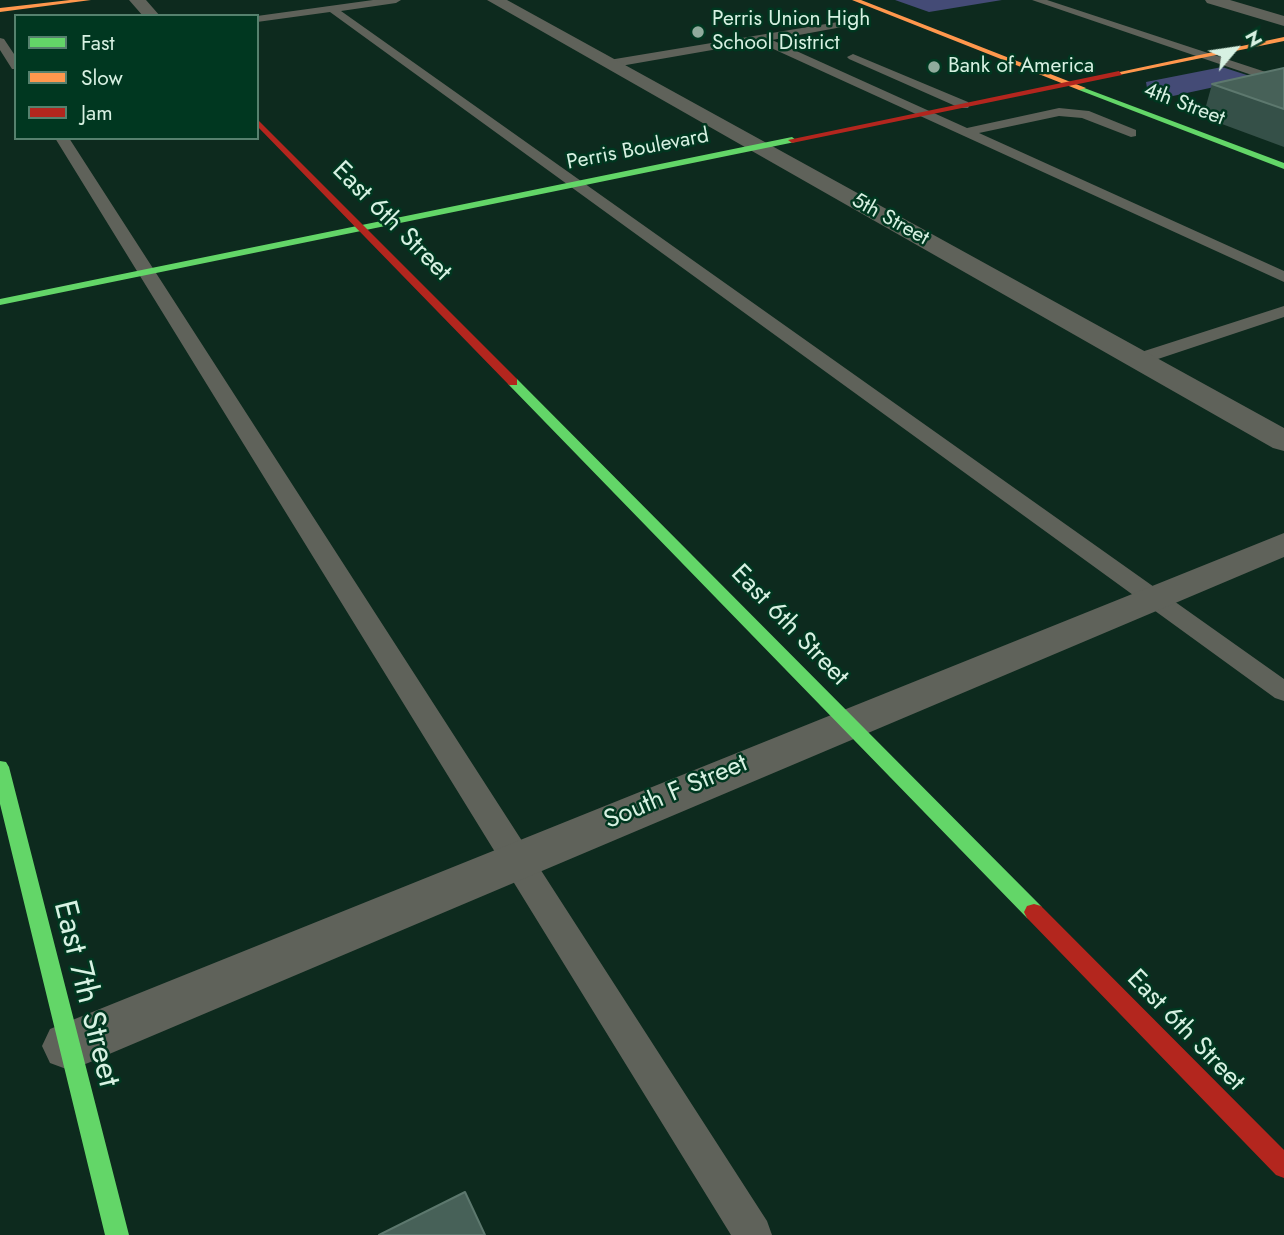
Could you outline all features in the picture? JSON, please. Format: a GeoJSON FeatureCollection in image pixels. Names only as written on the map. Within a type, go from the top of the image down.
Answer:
{"type":"FeatureCollection","features":[{"type":"Feature","properties":{"kind":"main road"},"geometry":{"type":"LineString","coordinates":[[0,10],[88,0]]}},
{"type":"Feature","properties":{"kind":"main road","name":"4th Street"},"geometry":{"type":"LineString","coordinates":[[855,0],[1284,166]]}},
{"type":"Feature","properties":{"kind":"main road","name":"Perris Boulevard"},"geometry":{"type":"LineString","coordinates":[[0,302],[1284,39]]}},
{"type":"Feature","properties":{"kind":"main road","name":"East 6th Street"},"geometry":{"type":"LineString","coordinates":[[259,123],[1284,1167]]}},
{"type":"Feature","properties":{"kind":"main road","name":"East 7th Street"},"geometry":{"type":"LineString","coordinates":[[0,767],[117,1235]]}},
{"type":"Feature","properties":{"kind":"street"},"geometry":{"type":"LineString","coordinates":[[137,0],[150,14]]}},
{"type":"Feature","properties":{"kind":"street","name":"5th Street"},"geometry":{"type":"LineString","coordinates":[[495,0],[1284,441]]}},
{"type":"Feature","properties":{"kind":"street"},"geometry":{"type":"LineString","coordinates":[[1213,0],[1284,21]]}},
{"type":"Feature","properties":{"kind":"street","name":"South F Street"},"geometry":{"type":"LineString","coordinates":[[69,1046],[1284,544]]}},
{"type":"Feature","properties":{"kind":"lane"},"geometry":{"type":"LineString","coordinates":[[259,19],[396,0]]}},
{"type":"Feature","properties":{"kind":"lane"},"geometry":{"type":"LineString","coordinates":[[1037,0],[1284,82]]}},
{"type":"Feature","properties":{"kind":"lane"},"geometry":{"type":"LineString","coordinates":[[332,9],[1284,692]]}},
{"type":"Feature","properties":{"kind":"lane"},"geometry":{"type":"LineString","coordinates":[[609,64],[838,25]]}},
{"type":"Feature","properties":{"kind":"lane"},"geometry":{"type":"LineString","coordinates":[[759,38],[1284,277]]}},
{"type":"Feature","properties":{"kind":"lane"},"geometry":{"type":"LineString","coordinates":[[0,41],[14,63]]}},
{"type":"Feature","properties":{"kind":"lane"},"geometry":{"type":"LineString","coordinates":[[853,57],[964,105]]}},
{"type":"Feature","properties":{"kind":"lane"},"geometry":{"type":"LineString","coordinates":[[966,132],[1059,112],[1084,114],[1131,133]]}},
{"type":"Feature","properties":{"kind":"lane"},"geometry":{"type":"LineString","coordinates":[[63,140],[753,1235]]}},
{"type":"Feature","properties":{"kind":"lane"},"geometry":{"type":"LineString","coordinates":[[1139,359],[1284,311]]}},
{"type":"Feature","properties":{"kind":"shaded area"},"geometry":{"type":"Polygon","coordinates":[[[895,0],[1002,0],[929,12],[895,0]]]}},
{"type":"Feature","properties":{"kind":"shaded area"},"geometry":{"type":"Polygon","coordinates":[[[1222,67],[1256,78],[1159,99],[1148,94],[1146,82],[1222,67]]]}},
{"type":"Feature","properties":{"kind":"building"},"geometry":{"type":"Polygon","coordinates":[[[1284,68],[1284,109],[1212,84],[1284,68]]]}},
{"type":"Feature","properties":{"kind":"building"},"geometry":{"type":"Polygon","coordinates":[[[465,1192],[485,1235],[379,1235],[465,1192]]]}},
{"type":"Feature","properties":{"kind":"traffic: fast"},"geometry":{"type":"LineString","coordinates":[[1082,88],[1284,166]]}},
{"type":"Feature","properties":{"kind":"traffic: fast"},"geometry":{"type":"LineString","coordinates":[[0,302],[792,140]]}},
{"type":"Feature","properties":{"kind":"traffic: fast"},"geometry":{"type":"LineString","coordinates":[[513,382],[1034,912]]}},
{"type":"Feature","properties":{"kind":"traffic: fast"},"geometry":{"type":"LineString","coordinates":[[0,767],[117,1235]]}},
{"type":"Feature","properties":{"kind":"traffic: slow"},"geometry":{"type":"LineString","coordinates":[[0,10],[88,0]]}},
{"type":"Feature","properties":{"kind":"traffic: slow"},"geometry":{"type":"LineString","coordinates":[[855,0],[1082,88]]}},
{"type":"Feature","properties":{"kind":"traffic: slow"},"geometry":{"type":"LineString","coordinates":[[1119,73],[1284,39]]}},
{"type":"Feature","properties":{"kind":"traffic: jam"},"geometry":{"type":"LineString","coordinates":[[792,140],[1119,73]]}},
{"type":"Feature","properties":{"kind":"traffic: jam"},"geometry":{"type":"LineString","coordinates":[[259,123],[513,382]]}},
{"type":"Feature","properties":{"kind":"traffic: jam"},"geometry":{"type":"LineString","coordinates":[[1034,912],[1284,1167]]}},
{"type":"Feature","properties":{"kind":"place","name":"Perris Union High School District"},"geometry":{"type":"Point","coordinates":[698,32]}},
{"type":"Feature","properties":{"kind":"place","name":"Bank of America"},"geometry":{"type":"Point","coordinates":[934,67]}}]}
